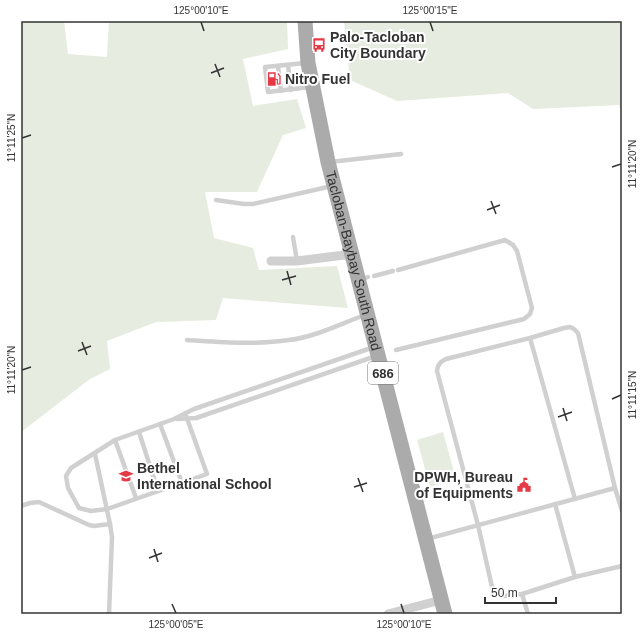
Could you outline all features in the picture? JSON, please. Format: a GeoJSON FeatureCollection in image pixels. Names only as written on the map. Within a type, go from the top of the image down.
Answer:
{"type":"FeatureCollection","features":[{"type":"Feature","properties":{"kind":"main road","name":"Tacloban-Baybay South Road"},"geometry":{"type":"LineString","coordinates":[[305,21],[308,63],[328,162],[352,254],[363,279],[367,314],[443,607]]}},
{"type":"Feature","properties":{"kind":"street"},"geometry":{"type":"LineString","coordinates":[[271,261],[297,261],[352,254]]}},
{"type":"Feature","properties":{"kind":"street"},"geometry":{"type":"LineString","coordinates":[[388,614],[443,607]]}},
{"type":"Feature","properties":{"kind":"lane"},"geometry":{"type":"LineString","coordinates":[[308,63],[265,67],[268,92],[312,87]]}},
{"type":"Feature","properties":{"kind":"lane"},"geometry":{"type":"LineString","coordinates":[[288,65],[291,90]]}},
{"type":"Feature","properties":{"kind":"lane"},"geometry":{"type":"LineString","coordinates":[[278,66],[281,91]]}},
{"type":"Feature","properties":{"kind":"lane"},"geometry":{"type":"LineString","coordinates":[[328,162],[401,154]]}},
{"type":"Feature","properties":{"kind":"lane"},"geometry":{"type":"LineString","coordinates":[[216,200],[253,204],[335,186]]}},
{"type":"Feature","properties":{"kind":"lane"},"geometry":{"type":"LineString","coordinates":[[293,237],[297,261]]}},
{"type":"Feature","properties":{"kind":"lane"},"geometry":{"type":"LineString","coordinates":[[374,276],[505,240],[513,245],[517,251],[532,308],[530,314],[524,319],[396,350]]}},
{"type":"Feature","properties":{"kind":"lane"},"geometry":{"type":"LineString","coordinates":[[187,340],[245,344],[290,340],[319,332],[367,314]]}},
{"type":"Feature","properties":{"kind":"lane"},"geometry":{"type":"LineString","coordinates":[[622,511],[615,488],[578,334],[574,329],[570,327],[564,328],[441,361],[437,371],[478,525],[492,587],[498,594],[504,596],[522,594],[622,566]]}},
{"type":"Feature","properties":{"kind":"lane"},"geometry":{"type":"LineString","coordinates":[[530,338],[575,499]]}},
{"type":"Feature","properties":{"kind":"lane"},"geometry":{"type":"LineString","coordinates":[[186,416],[194,409],[377,351]]}},
{"type":"Feature","properties":{"kind":"lane"},"geometry":{"type":"LineString","coordinates":[[186,416],[206,474],[107,509],[91,511],[80,508],[68,488],[66,476],[71,468],[115,440],[174,419],[186,416],[196,418],[377,351]]}},
{"type":"Feature","properties":{"kind":"lane"},"geometry":{"type":"LineString","coordinates":[[160,424],[182,483]]}},
{"type":"Feature","properties":{"kind":"lane"},"geometry":{"type":"LineString","coordinates":[[139,432],[158,491]]}},
{"type":"Feature","properties":{"kind":"lane"},"geometry":{"type":"LineString","coordinates":[[115,440],[136,498]]}},
{"type":"Feature","properties":{"kind":"lane"},"geometry":{"type":"LineString","coordinates":[[95,454],[112,537],[109,614]]}},
{"type":"Feature","properties":{"kind":"lane"},"geometry":{"type":"LineString","coordinates":[[426,540],[615,488]]}},
{"type":"Feature","properties":{"kind":"lane"},"geometry":{"type":"LineString","coordinates":[[21,506],[39,502],[89,525],[94,526],[110,524]]}},
{"type":"Feature","properties":{"kind":"lane"},"geometry":{"type":"LineString","coordinates":[[555,504],[575,578]]}},
{"type":"Feature","properties":{"kind":"lane"},"geometry":{"type":"LineString","coordinates":[[522,594],[528,614]]}},
{"type":"Feature","properties":{"kind":"shaded area"},"geometry":{"type":"Polygon","coordinates":[[[21,21],[64,21],[68,54],[107,57],[109,21],[287,21],[288,49],[243,59],[253,106],[297,99],[306,128],[283,135],[257,192],[205,192],[214,238],[253,248],[259,270],[337,266],[348,308],[223,298],[216,320],[156,322],[107,341],[110,369],[90,379],[21,432],[21,21]]]}},
{"type":"Feature","properties":{"kind":"shaded area"},"geometry":{"type":"Polygon","coordinates":[[[344,21],[622,21],[622,116],[619,105],[533,109],[508,93],[397,101],[350,80],[344,21]]]}},
{"type":"Feature","properties":{"kind":"shaded area"},"geometry":{"type":"Polygon","coordinates":[[[443,432],[456,479],[430,487],[417,440],[443,432]]]}},
{"type":"Feature","properties":{"kind":"place","name":"Palo-Tacloban City Boundary"},"geometry":{"type":"Point","coordinates":[319,45]}},
{"type":"Feature","properties":{"kind":"place","name":"Nitro Fuel"},"geometry":{"type":"Point","coordinates":[274,79]}},
{"type":"Feature","properties":{"kind":"place","name":"Bethel International School"},"geometry":{"type":"Point","coordinates":[126,476]}},
{"type":"Feature","properties":{"kind":"place","name":"DPWH, Bureau of Equipments"},"geometry":{"type":"Point","coordinates":[524,485]}}]}
